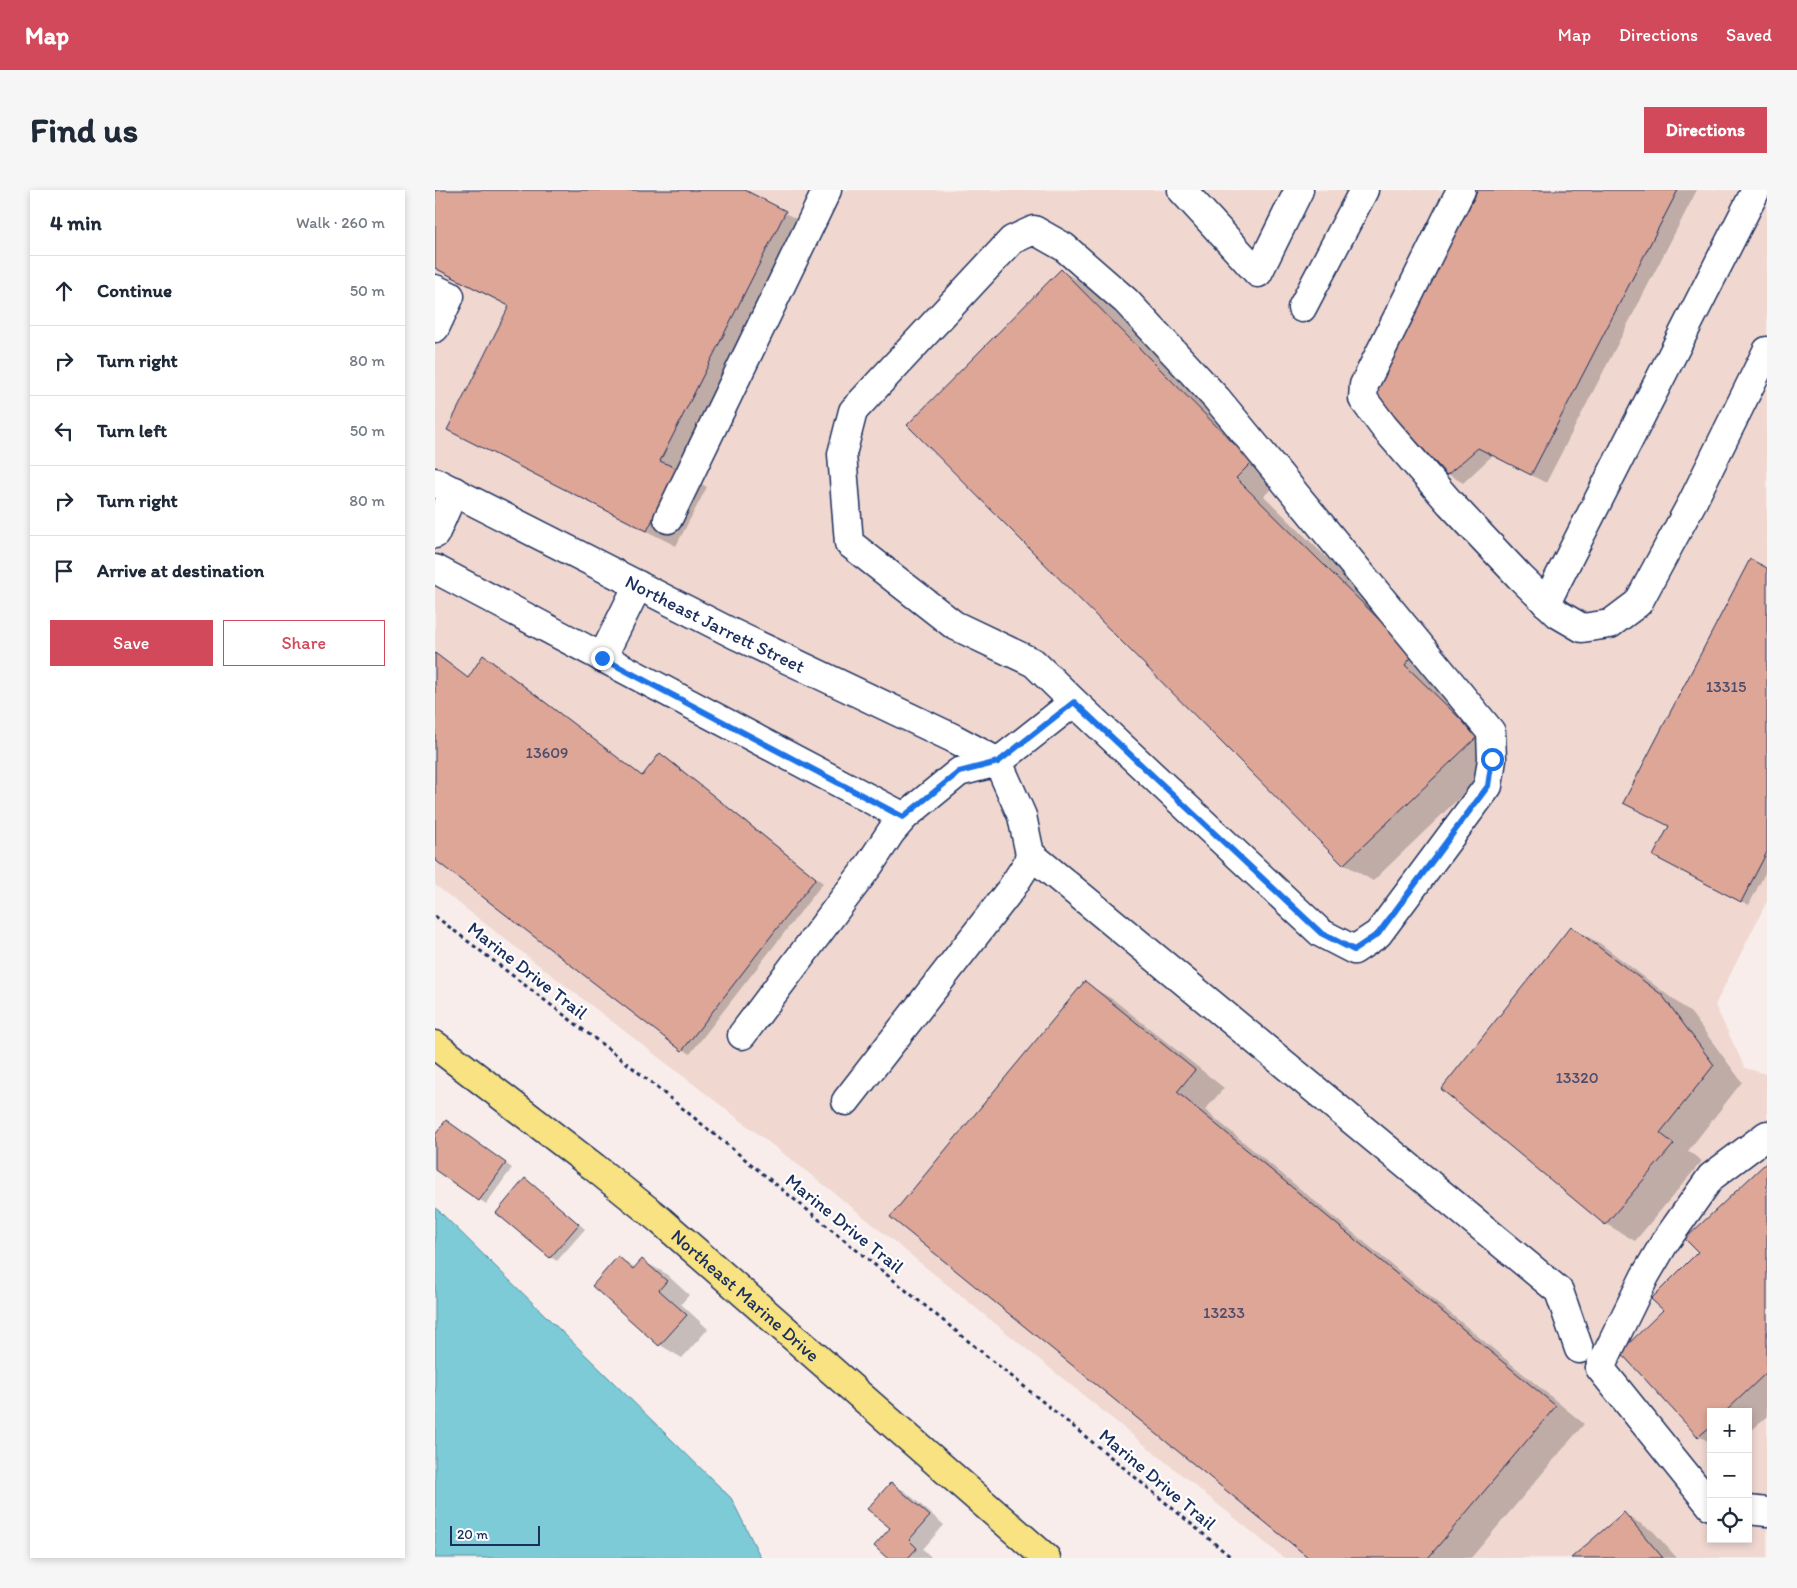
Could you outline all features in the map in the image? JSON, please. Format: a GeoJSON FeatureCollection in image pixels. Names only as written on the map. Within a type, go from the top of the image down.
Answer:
{"type":"FeatureCollection","features":[{"type":"Feature","properties":{"kind":"main road","name":"Northeast Marine Drive"},"geometry":{"type":"LineString","coordinates":[[435,1045],[660,1220],[1047,1558]]}},
{"type":"Feature","properties":{"kind":"street"},"geometry":{"type":"LineString","coordinates":[[668,520],[827,190]]}},
{"type":"Feature","properties":{"kind":"street"},"geometry":{"type":"LineString","coordinates":[[1182,190],[1258,274],[1299,190]]}},
{"type":"Feature","properties":{"kind":"street"},"geometry":{"type":"LineString","coordinates":[[1461,190],[1364,385],[1363,399],[1384,427],[1450,502],[1519,576],[1558,614],[1582,628],[1610,624],[1638,603],[1693,501],[1767,352]]}},
{"type":"Feature","properties":{"kind":"street"},"geometry":{"type":"LineString","coordinates":[[1546,603],[1756,190]]}},
{"type":"Feature","properties":{"kind":"street"},"geometry":{"type":"LineString","coordinates":[[1302,308],[1354,193]]}},
{"type":"Feature","properties":{"kind":"street"},"geometry":{"type":"LineString","coordinates":[[1034,230],[1064,247],[1126,301],[1217,399],[1491,732],[1492,759],[1488,786],[1378,934],[1354,950],[1321,933],[1074,702],[1034,663],[954,625],[849,543],[842,454],[853,411],[1012,240],[1034,230]]}},
{"type":"Feature","properties":{"kind":"street"},"geometry":{"type":"LineString","coordinates":[[435,289],[450,296],[435,328]]}},
{"type":"Feature","properties":{"kind":"street"},"geometry":{"type":"LineString","coordinates":[[435,534],[444,486]]}},
{"type":"Feature","properties":{"kind":"street","name":"Northeast Jarrett Street"},"geometry":{"type":"LineString","coordinates":[[444,486],[734,634],[953,738],[998,762]]}},
{"type":"Feature","properties":{"kind":"street"},"geometry":{"type":"LineString","coordinates":[[435,569],[903,817]]}},
{"type":"Feature","properties":{"kind":"street"},"geometry":{"type":"LineString","coordinates":[[602,658],[638,585]]}},
{"type":"Feature","properties":{"kind":"street"},"geometry":{"type":"LineString","coordinates":[[742,1035],[903,817],[959,772],[998,762],[1074,702]]}},
{"type":"Feature","properties":{"kind":"street"},"geometry":{"type":"LineString","coordinates":[[846,1101],[1011,889],[1027,864],[1030,854],[1022,816],[998,762]]}},
{"type":"Feature","properties":{"kind":"street"},"geometry":{"type":"LineString","coordinates":[[1030,854],[1559,1291],[1579,1349]]}},
{"type":"Feature","properties":{"kind":"street"},"geometry":{"type":"LineString","coordinates":[[1707,1501],[1600,1368],[1645,1276],[1661,1248],[1711,1176],[1767,1135]]}},
{"type":"Feature","properties":{"kind":"street"},"geometry":{"type":"LineString","coordinates":[[1752,1510],[1767,1512]]}},
{"type":"Feature","properties":{"kind":"path","name":"Marine Drive Trail"},"geometry":{"type":"LineString","coordinates":[[435,916],[648,1081],[1232,1558]]}},
{"type":"Feature","properties":{"kind":"shaded area"},"geometry":{"type":"Polygon","coordinates":[[[435,190],[1767,190],[1767,901],[1715,1005],[1745,1068],[1767,1074],[1767,1558],[1284,1558],[828,1188],[435,885],[435,190]]]}},
{"type":"Feature","properties":{"kind":"water"},"geometry":{"type":"Polygon","coordinates":[[[435,1207],[731,1498],[761,1558],[435,1558],[435,1207]]]}},
{"type":"Feature","properties":{"kind":"building"},"geometry":{"type":"Polygon","coordinates":[[[435,190],[745,190],[786,211],[660,461],[678,469],[647,531],[447,430],[509,306],[435,268],[435,190]]]}},
{"type":"Feature","properties":{"kind":"building"},"geometry":{"type":"Polygon","coordinates":[[[1478,190],[1678,190],[1531,475],[1478,448],[1447,475],[1373,394],[1478,190]]]}},
{"type":"Feature","properties":{"kind":"building"},"geometry":{"type":"Polygon","coordinates":[[[1061,269],[1252,462],[1236,478],[1414,654],[1405,665],[1478,736],[1343,865],[907,425],[1061,269]]]}},
{"type":"Feature","properties":{"kind":"building"},"geometry":{"type":"Polygon","coordinates":[[[1750,559],[1767,568],[1767,852],[1741,902],[1653,856],[1669,826],[1623,803],[1750,559]]]}},
{"type":"Feature","properties":{"kind":"building"},"geometry":{"type":"Polygon","coordinates":[[[435,653],[468,678],[483,655],[642,776],[660,753],[816,878],[682,1051],[435,860],[435,653]]]}},
{"type":"Feature","properties":{"kind":"building"},"geometry":{"type":"Polygon","coordinates":[[[1571,926],[1662,995],[1714,1065],[1660,1133],[1674,1144],[1605,1225],[1441,1089],[1571,926]]]}},
{"type":"Feature","properties":{"kind":"building"},"geometry":{"type":"Polygon","coordinates":[[[1085,981],[1195,1070],[1177,1092],[1556,1406],[1428,1558],[1309,1558],[890,1217],[1085,981]]]}},
{"type":"Feature","properties":{"kind":"building"},"geometry":{"type":"Polygon","coordinates":[[[446,1120],[506,1163],[479,1201],[435,1170],[435,1135],[446,1120]]]}},
{"type":"Feature","properties":{"kind":"building"},"geometry":{"type":"Polygon","coordinates":[[[1767,1162],[1767,1372],[1729,1408],[1707,1408],[1707,1429],[1698,1437],[1620,1352],[1663,1310],[1651,1299],[1698,1252],[1685,1239],[1767,1162]]]}},
{"type":"Feature","properties":{"kind":"building"},"geometry":{"type":"Polygon","coordinates":[[[525,1178],[579,1224],[550,1258],[496,1213],[525,1178]]]}},
{"type":"Feature","properties":{"kind":"building"},"geometry":{"type":"Polygon","coordinates":[[[618,1256],[633,1269],[642,1259],[667,1281],[659,1290],[687,1315],[659,1346],[592,1286],[618,1256]]]}},
{"type":"Feature","properties":{"kind":"building"},"geometry":{"type":"Polygon","coordinates":[[[891,1482],[930,1516],[909,1540],[917,1548],[908,1558],[887,1558],[874,1546],[890,1528],[867,1509],[891,1482]]]}},
{"type":"Feature","properties":{"kind":"building"},"geometry":{"type":"Polygon","coordinates":[[[1624,1512],[1663,1558],[1571,1558],[1624,1512]]]}},
{"type":"Feature","properties":{"kind":"route"},"geometry":{"type":"LineString","coordinates":[[602,658],[903,817],[959,772],[998,762],[1074,702],[1321,933],[1354,950],[1378,934],[1488,786],[1492,759]]}}]}
